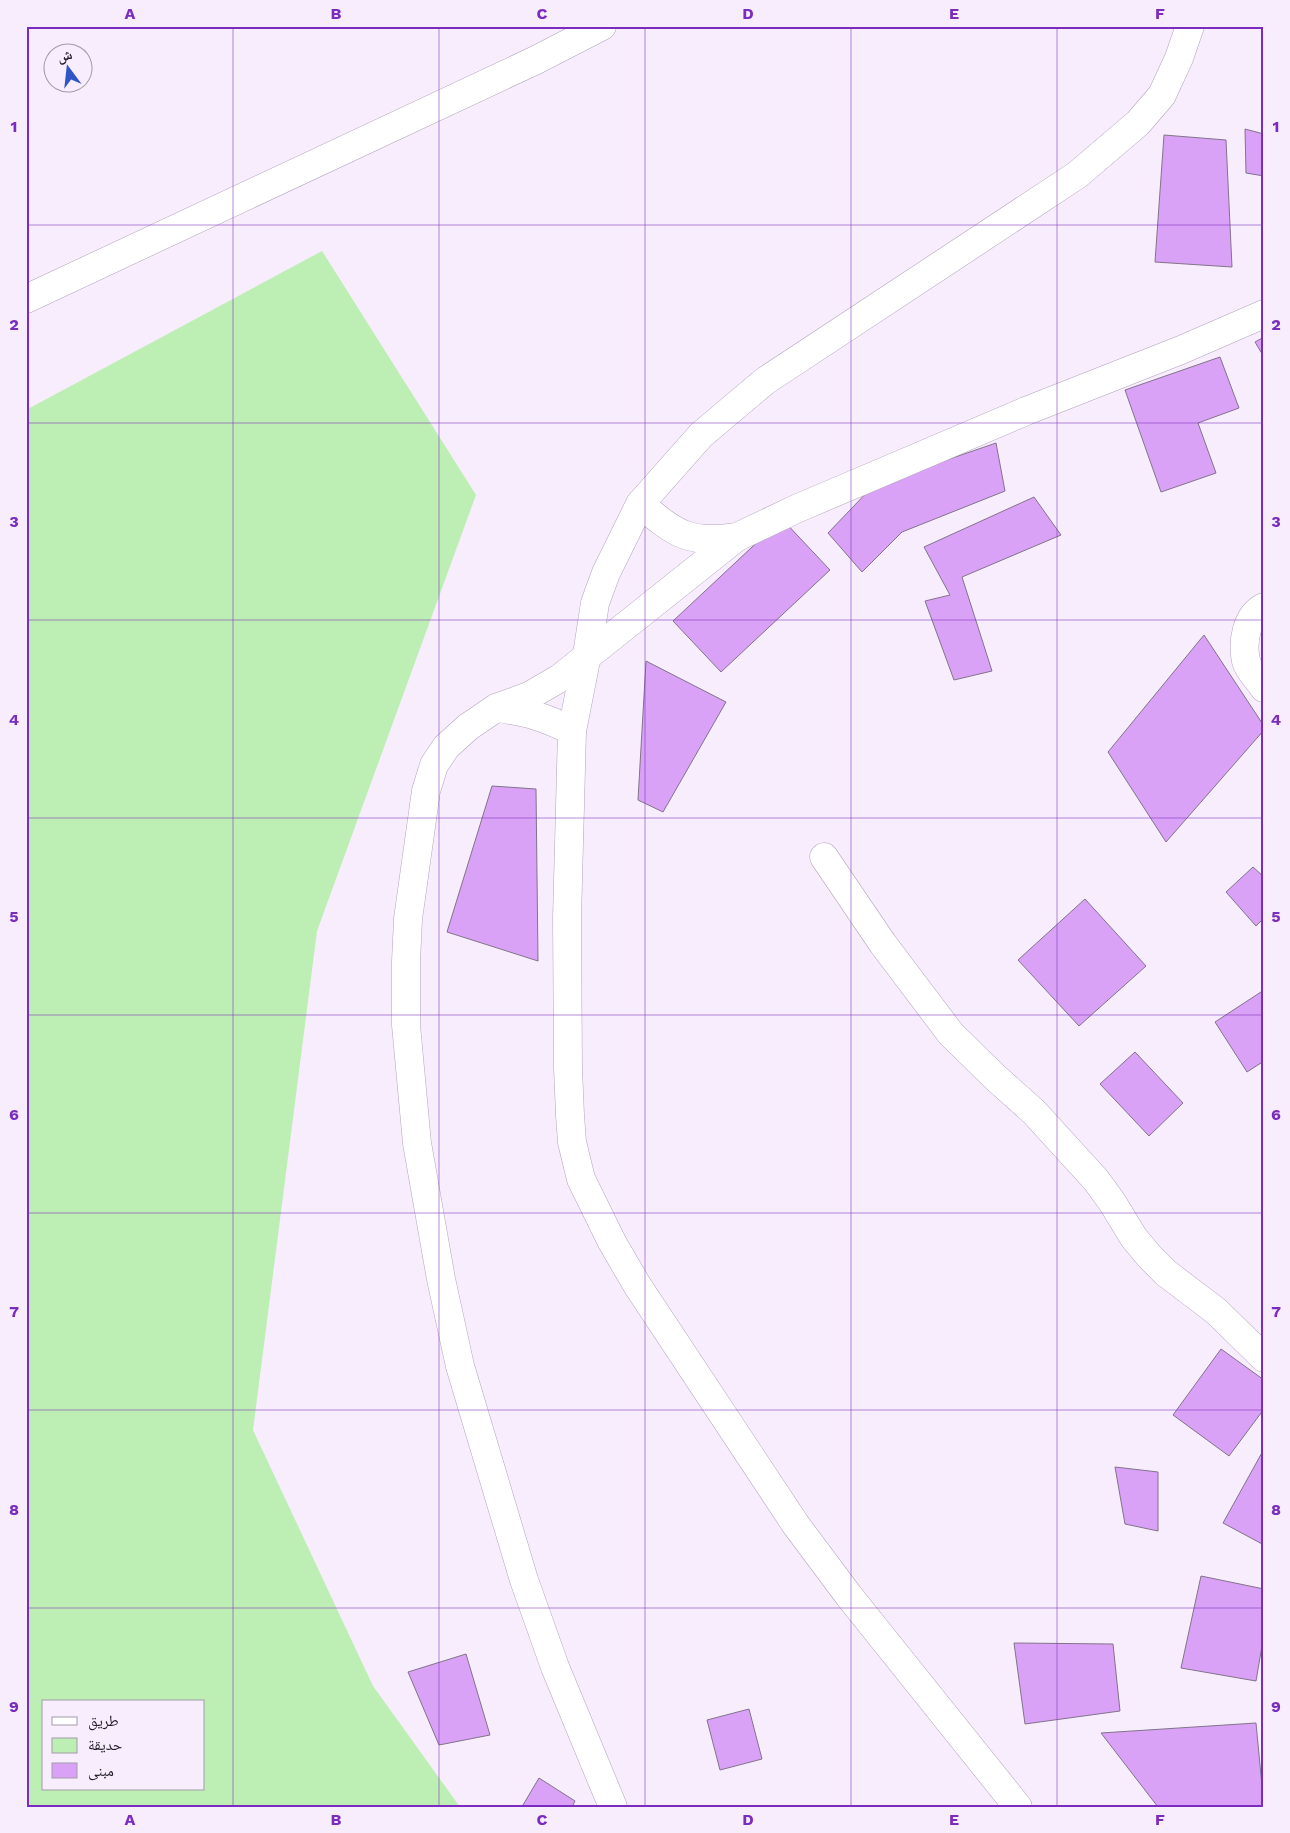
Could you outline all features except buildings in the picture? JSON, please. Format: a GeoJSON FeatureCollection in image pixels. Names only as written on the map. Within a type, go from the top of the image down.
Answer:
{"type":"FeatureCollection","features":[{"type":"Feature","properties":{"kind":"street"},"geometry":{"type":"LineString","coordinates":[[26,299],[518,68],[602,26]]}},
{"type":"Feature","properties":{"kind":"street"},"geometry":{"type":"LineString","coordinates":[[1018,1807],[849,1596],[796,1525],[636,1285],[594,1208],[581,1179],[572,1142],[568,1068],[567,928],[572,731],[595,603],[606,573],[640,504],[701,435],[765,381],[1077,175],[1138,123],[1162,95],[1179,58],[1190,26]]}},
{"type":"Feature","properties":{"kind":"street"},"geometry":{"type":"LineString","coordinates":[[613,1807],[555,1667],[527,1589],[460,1366],[441,1279],[417,1143],[406,1025],[406,962],[408,919],[426,791],[434,765],[446,747],[468,727],[496,708],[529,696],[560,678],[737,537],[796,509],[1018,414],[1181,350],[1264,314]]}},
{"type":"Feature","properties":{"kind":"street"},"geometry":{"type":"LineString","coordinates":[[640,504],[667,527],[689,537],[713,540],[737,537]]}},
{"type":"Feature","properties":{"kind":"street"},"geometry":{"type":"LineString","coordinates":[[1264,607],[1258,610],[1245,632],[1246,662],[1264,688]]}},
{"type":"Feature","properties":{"kind":"street"},"geometry":{"type":"LineString","coordinates":[[496,708],[522,711],[548,719],[572,731]]}},
{"type":"Feature","properties":{"kind":"street"},"geometry":{"type":"LineString","coordinates":[[824,857],[883,944],[951,1034],[1034,1112],[1096,1180],[1134,1238],[1150,1257],[1166,1273],[1216,1311],[1264,1358]]}},
{"type":"Feature","properties":{"kind":"green space"},"geometry":{"type":"Polygon","coordinates":[[[322,251],[476,495],[317,931],[253,1430],[373,1686],[460,1807],[26,1807],[26,410],[322,251]]]}}]}
